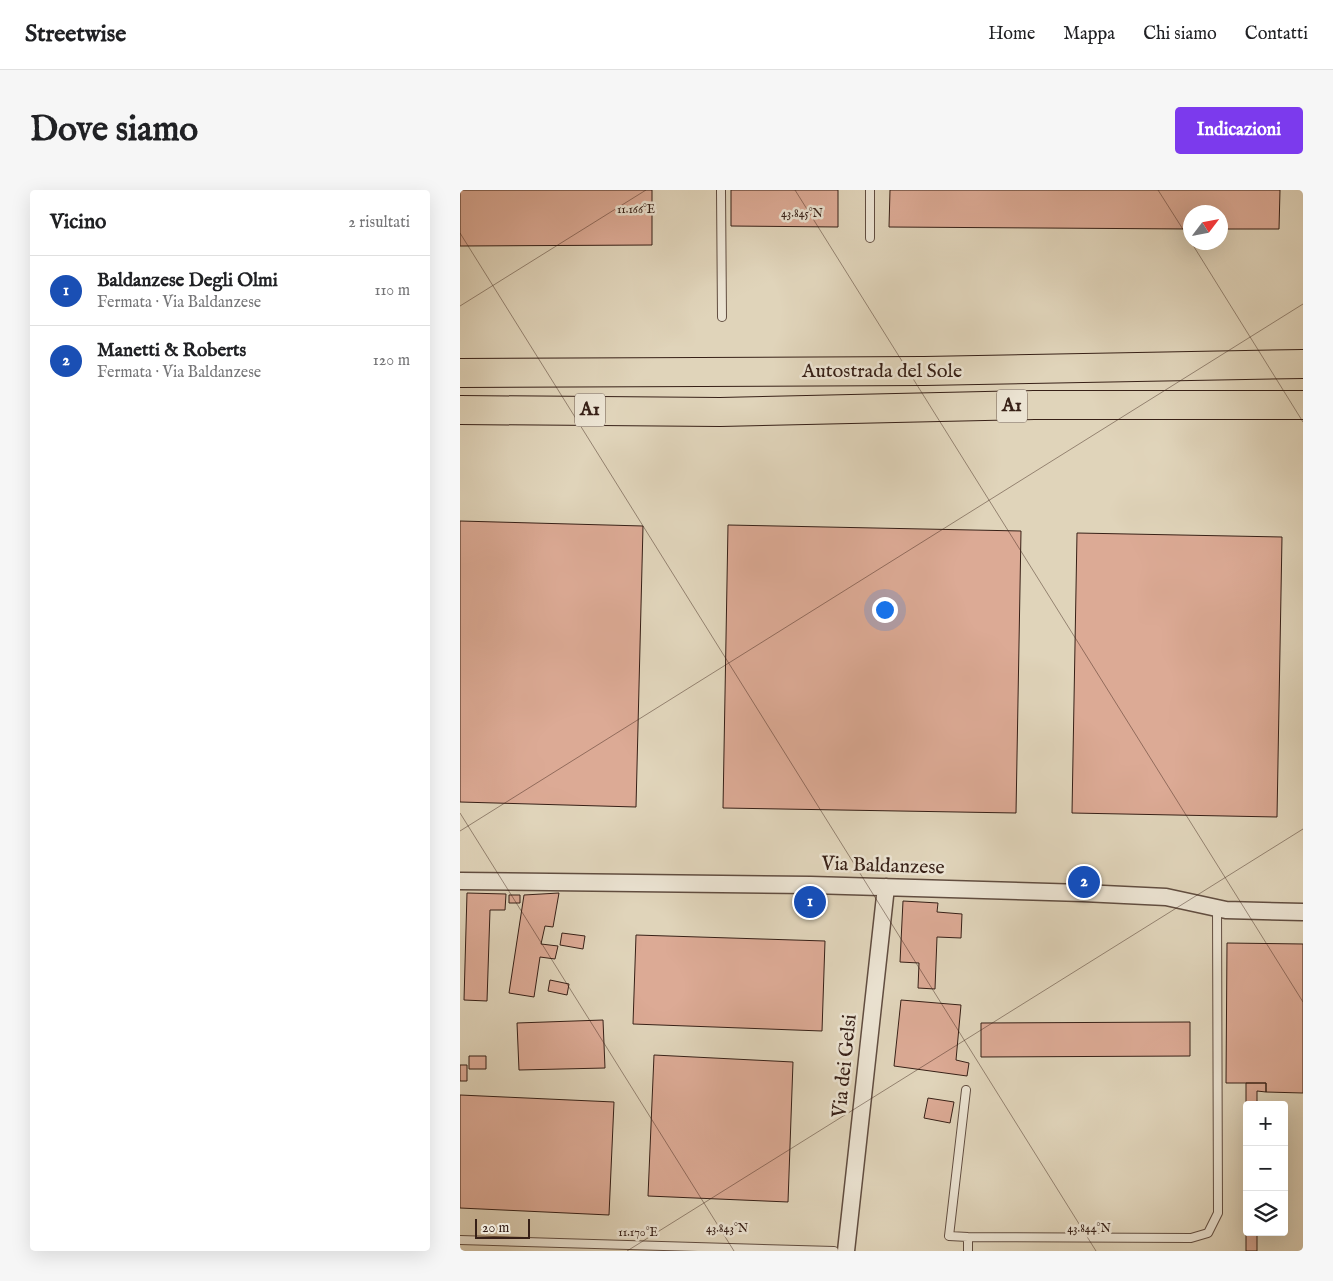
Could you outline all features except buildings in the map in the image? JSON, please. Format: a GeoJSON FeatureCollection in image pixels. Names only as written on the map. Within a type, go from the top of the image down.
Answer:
{"type":"FeatureCollection","features":[{"type":"Feature","properties":{"kind":"highway"},"geometry":{"type":"LineString","coordinates":[[460,360],[504,372]]}},
{"type":"Feature","properties":{"kind":"highway","name":"Autostrada del Sole"},"geometry":{"type":"LineString","coordinates":[[460,373],[924,371],[1303,364]]}},
{"type":"Feature","properties":{"kind":"highway","name":"Autostrada del Sole"},"geometry":{"type":"LineString","coordinates":[[460,410],[720,412],[1034,405],[1303,405]]}},
{"type":"Feature","properties":{"kind":"street","name":"Via Baldanzese"},"geometry":{"type":"LineString","coordinates":[[460,881],[886,887],[1166,897],[1226,910],[1303,912]]}},
{"type":"Feature","properties":{"kind":"street","name":"Via dei Gelsi"},"geometry":{"type":"LineString","coordinates":[[846,1251],[886,887]]}},
{"type":"Feature","properties":{"kind":"lane"},"geometry":{"type":"LineString","coordinates":[[721,190],[722,317]]}},
{"type":"Feature","properties":{"kind":"lane"},"geometry":{"type":"LineString","coordinates":[[870,190],[870,238]]}},
{"type":"Feature","properties":{"kind":"lane"},"geometry":{"type":"LineString","coordinates":[[966,1090],[949,1236],[1191,1238],[1208,1233],[1218,1213],[1217,908]]}},
{"type":"Feature","properties":{"kind":"lane"},"geometry":{"type":"LineString","coordinates":[[968,1237],[968,1251]]}},
{"type":"Feature","properties":{"kind":"lane"},"geometry":{"type":"LineString","coordinates":[[460,1240],[834,1251]]}},
{"type":"Feature","properties":{"kind":"place","name":"Manetti & Roberts"},"geometry":{"type":"Point","coordinates":[1084,882]}},
{"type":"Feature","properties":{"kind":"place","name":"Baldanzese Degli Olmi"},"geometry":{"type":"Point","coordinates":[810,902]}}]}
